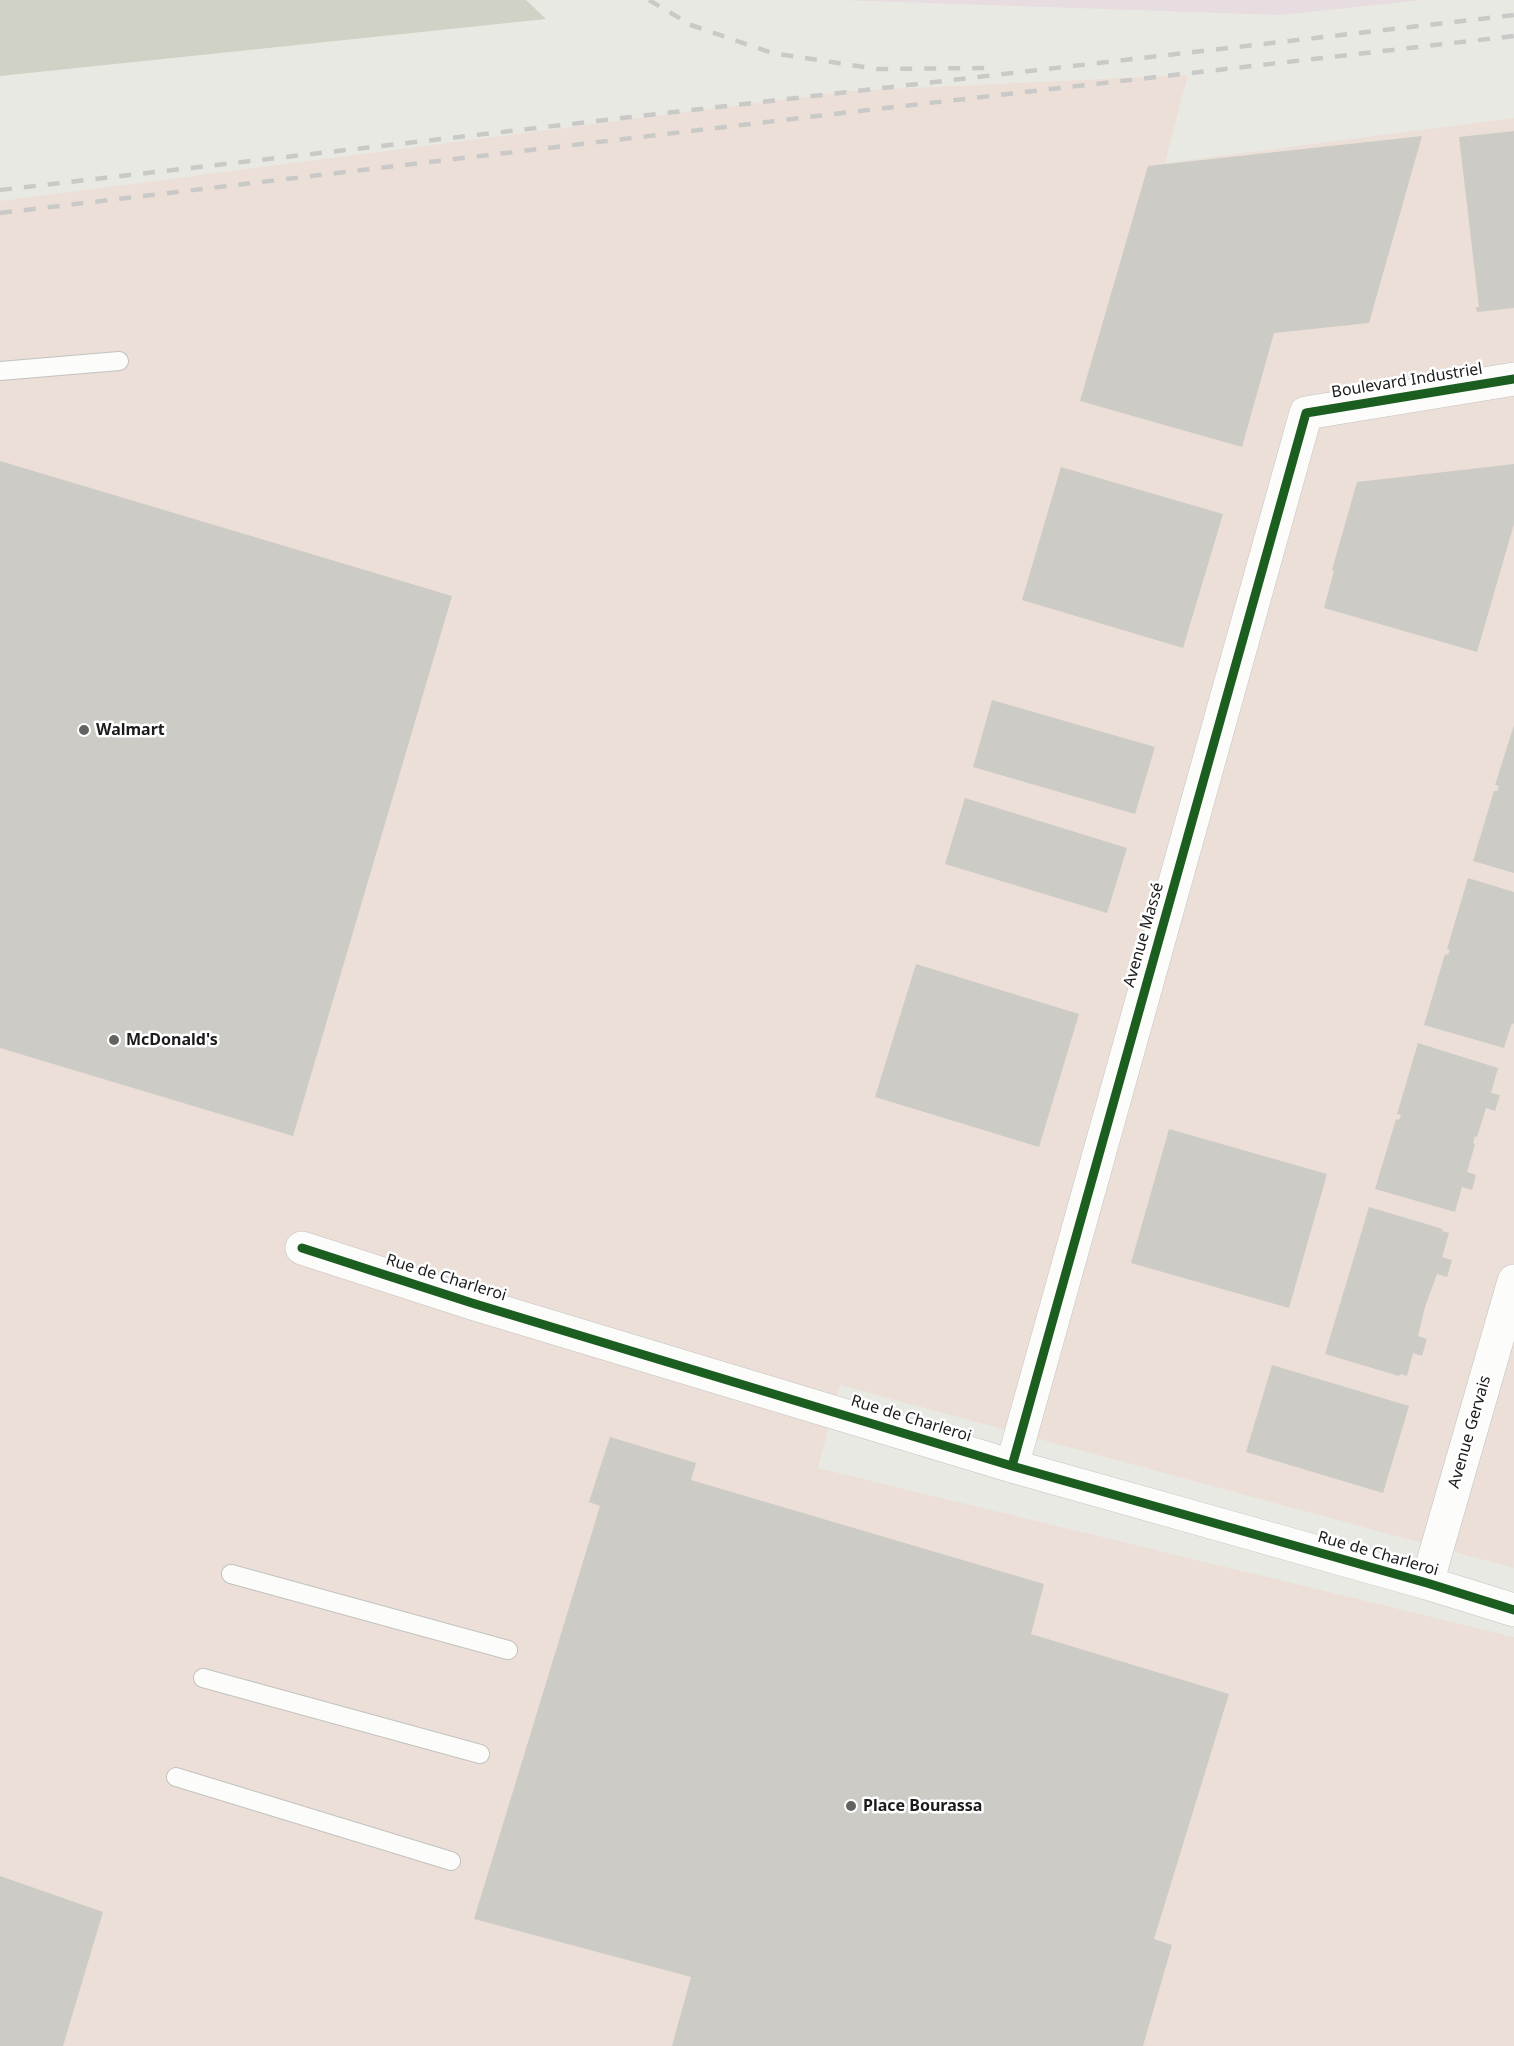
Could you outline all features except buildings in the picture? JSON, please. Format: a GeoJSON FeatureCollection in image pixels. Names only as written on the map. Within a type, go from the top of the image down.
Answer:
{"type":"FeatureCollection","features":[{"type":"Feature","properties":{"kind":"street","name":"Boulevard Industriel"},"geometry":{"type":"LineString","coordinates":[[1306,412],[1514,379]]}},
{"type":"Feature","properties":{"kind":"street","name":"Avenue Massé"},"geometry":{"type":"LineString","coordinates":[[1012,1466],[1306,412]]}},
{"type":"Feature","properties":{"kind":"street","name":"Rue de Charleroi"},"geometry":{"type":"LineString","coordinates":[[302,1248],[472,1303],[1012,1466],[1514,1610]]}},
{"type":"Feature","properties":{"kind":"street","name":"Avenue Gervais"},"geometry":{"type":"LineString","coordinates":[[1426,1583],[1514,1281]]}},
{"type":"Feature","properties":{"kind":"lane"},"geometry":{"type":"LineString","coordinates":[[0,371],[119,361]]}},
{"type":"Feature","properties":{"kind":"lane"},"geometry":{"type":"LineString","coordinates":[[231,1574],[508,1650]]}},
{"type":"Feature","properties":{"kind":"lane"},"geometry":{"type":"LineString","coordinates":[[203,1678],[480,1754]]}},
{"type":"Feature","properties":{"kind":"lane"},"geometry":{"type":"LineString","coordinates":[[176,1777],[451,1861]]}},
{"type":"Feature","properties":{"kind":"shaded area"},"geometry":{"type":"Polygon","coordinates":[[[0,0],[526,0],[546,19],[0,76],[0,0]]]}},
{"type":"Feature","properties":{"kind":"shaded area"},"geometry":{"type":"Polygon","coordinates":[[[840,0],[1423,0],[1280,15],[840,0]]]}},
{"type":"Feature","properties":{"kind":"shaded area"},"geometry":{"type":"Polygon","coordinates":[[[1188,75],[1165,163],[1514,118],[1514,1568],[840,1385],[818,1468],[1514,1637],[1514,2046],[0,2046],[0,201],[848,91],[1188,75]]]}},
{"type":"Feature","properties":{"kind":"railway"},"geometry":{"type":"LineString","coordinates":[[649,0],[691,25],[772,53],[877,69],[987,68]]}},
{"type":"Feature","properties":{"kind":"railway"},"geometry":{"type":"LineString","coordinates":[[0,190],[1514,15]]}},
{"type":"Feature","properties":{"kind":"railway"},"geometry":{"type":"LineString","coordinates":[[0,213],[1514,36]]}},
{"type":"Feature","properties":{"kind":"cycle path"},"geometry":{"type":"LineString","coordinates":[[1012,1466],[1306,413],[1514,379]]}},
{"type":"Feature","properties":{"kind":"cycle path"},"geometry":{"type":"LineString","coordinates":[[302,1248],[472,1303],[1012,1466],[1427,1583],[1514,1610]]}},
{"type":"Feature","properties":{"kind":"place","name":"Walmart"},"geometry":{"type":"Point","coordinates":[84,730]}},
{"type":"Feature","properties":{"kind":"place","name":"McDonald's"},"geometry":{"type":"Point","coordinates":[114,1040]}},
{"type":"Feature","properties":{"kind":"place","name":"Place Bourassa"},"geometry":{"type":"Point","coordinates":[851,1806]}}]}
